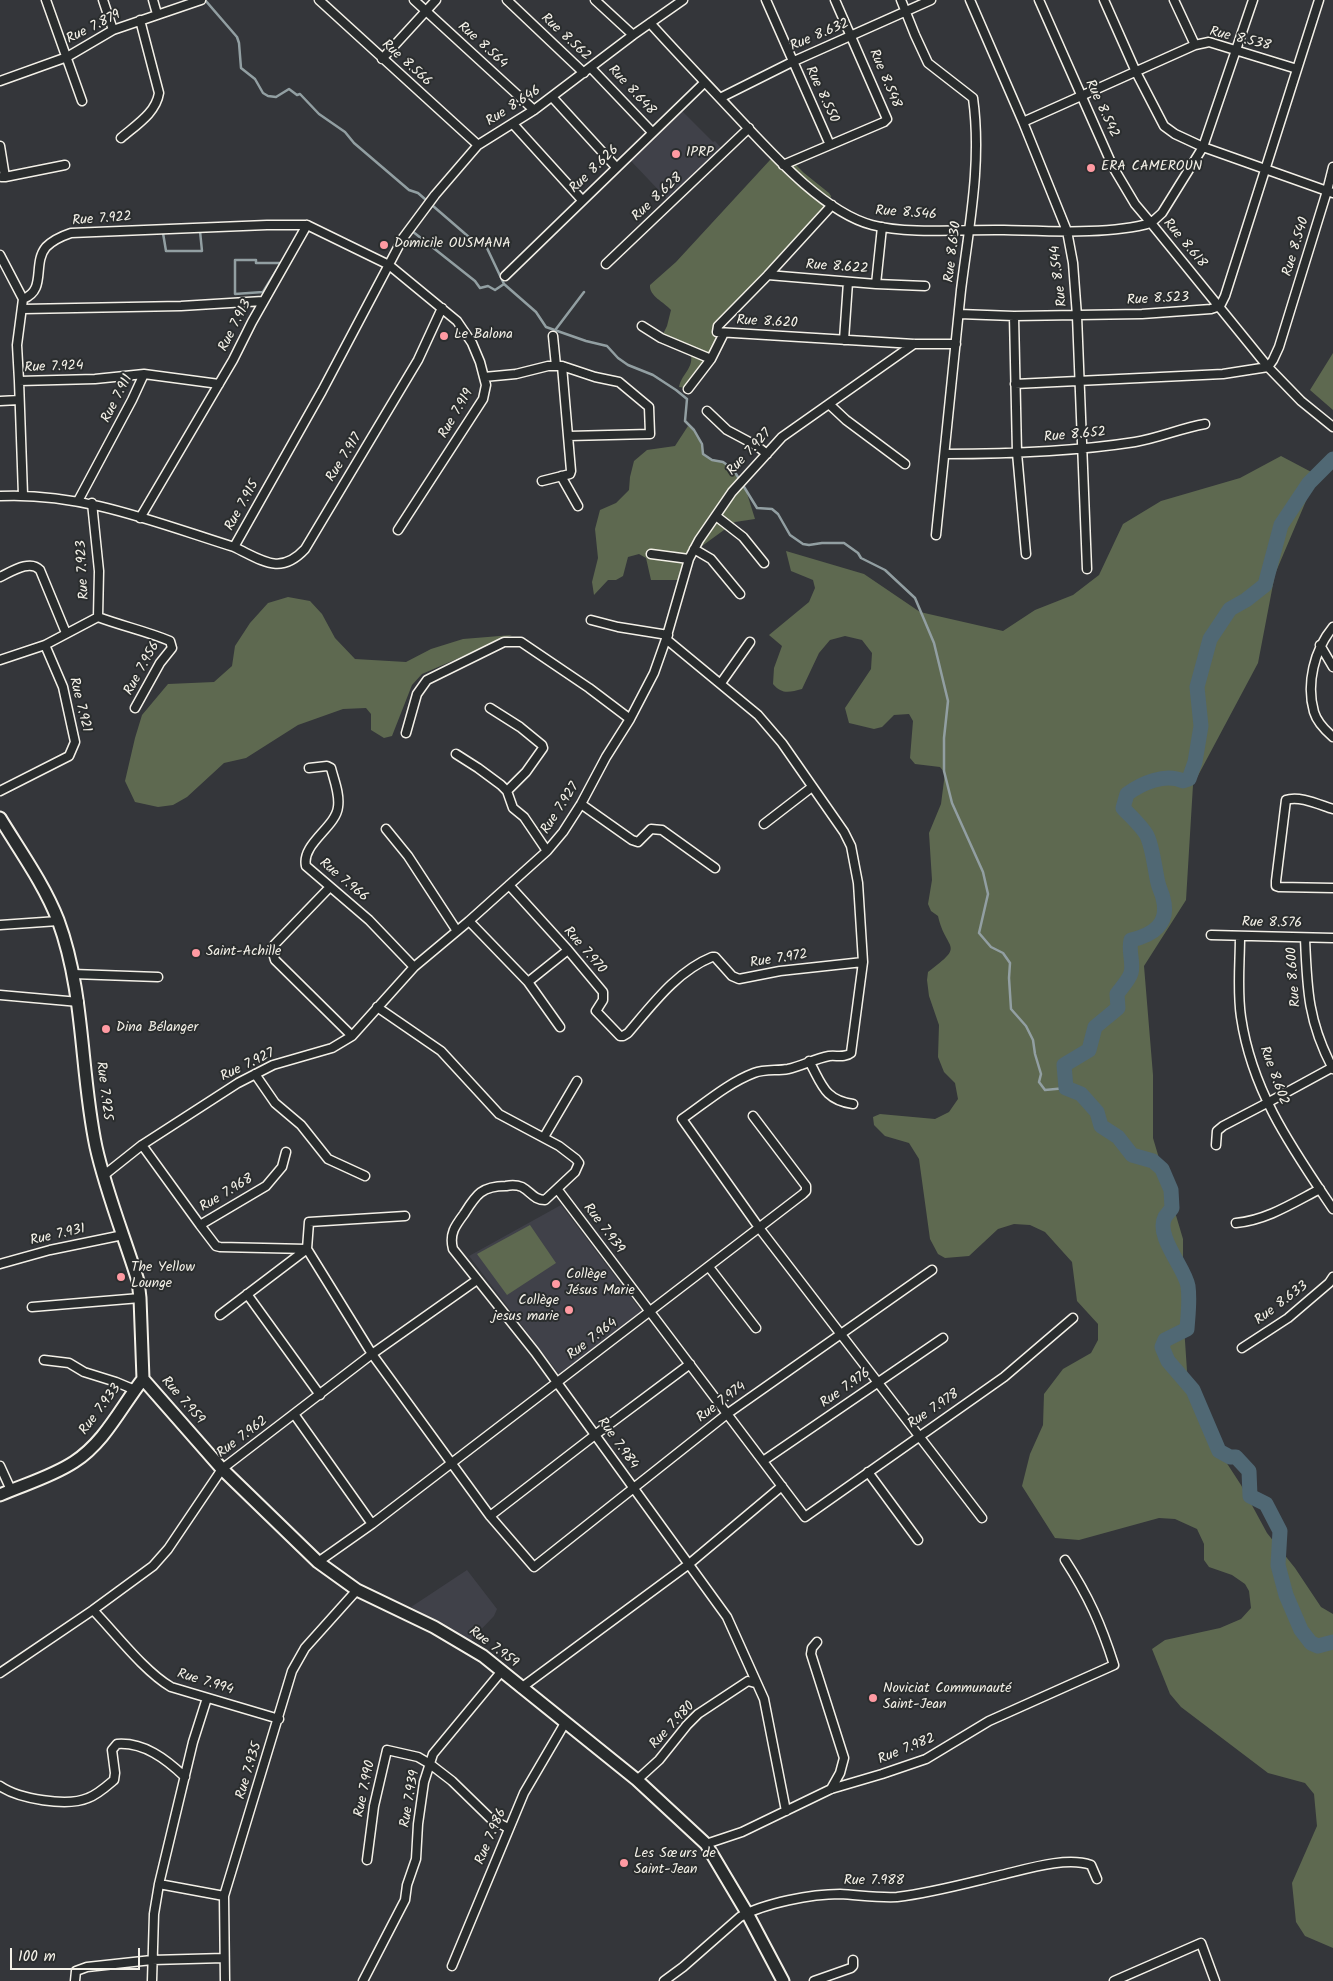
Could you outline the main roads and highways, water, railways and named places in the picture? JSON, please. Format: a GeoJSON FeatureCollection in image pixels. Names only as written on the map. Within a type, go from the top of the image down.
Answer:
{"type":"FeatureCollection","features":[{"type":"Feature","properties":{"kind":"waterway"},"geometry":{"type":"LineString","coordinates":[[205,0],[237,37],[241,68],[255,79],[263,93],[276,97],[289,89],[297,95],[300,94],[319,114],[345,132],[354,143],[409,190],[418,193],[470,238],[486,246],[504,284],[536,312],[546,327],[607,346],[618,358],[628,365],[653,375],[687,399],[685,421],[694,430],[702,444],[703,454],[712,460],[723,462],[733,469],[757,508],[772,509],[778,514],[790,535],[803,544],[809,545],[844,543],[858,553],[861,558],[885,570],[915,598],[934,643],[948,701],[944,738],[944,771],[952,803],[983,872],[988,894],[979,933],[991,947],[1003,953],[1010,963],[1011,1009],[1026,1026],[1033,1040],[1041,1074],[1039,1082],[1045,1090],[1066,1088]]}},
{"type":"Feature","properties":{"kind":"waterway"},"geometry":{"type":"LineString","coordinates":[[200,231],[202,251],[166,251],[163,233],[200,231]]}},
{"type":"Feature","properties":{"kind":"waterway"},"geometry":{"type":"LineString","coordinates":[[412,231],[475,281],[480,288],[488,286],[495,290],[504,284]]}},
{"type":"Feature","properties":{"kind":"waterway"},"geometry":{"type":"LineString","coordinates":[[235,260],[256,260],[256,263],[281,263],[263,292],[235,294],[235,260]]}},
{"type":"Feature","properties":{"kind":"waterway"},"geometry":{"type":"LineString","coordinates":[[556,329],[584,292]]}},
{"type":"Feature","properties":{"kind":"waterway"},"geometry":{"type":"LineString","coordinates":[[1333,459],[1309,483],[1281,525],[1265,585],[1246,600],[1230,609],[1210,639],[1197,687],[1201,726],[1195,762],[1189,779],[1183,781],[1169,778],[1154,780],[1127,794],[1123,808],[1141,827],[1148,838],[1153,854],[1158,885],[1165,907],[1164,915],[1158,927],[1153,931],[1131,940],[1131,973],[1117,994],[1118,1008],[1095,1027],[1089,1050],[1064,1065],[1066,1088],[1081,1094],[1097,1112],[1101,1126],[1118,1137],[1132,1155],[1153,1161],[1162,1169],[1171,1190],[1172,1208],[1165,1217],[1164,1233],[1186,1279],[1189,1297],[1187,1329],[1165,1340],[1162,1347],[1168,1361],[1193,1390],[1219,1451],[1230,1457],[1236,1457],[1249,1471],[1250,1496],[1266,1504],[1280,1531],[1278,1565],[1286,1595],[1301,1630],[1311,1643],[1318,1646],[1333,1642]]}},
{"type":"Feature","properties":{"kind":"place","name":"IPRP"},"geometry":{"type":"Point","coordinates":[676,154]}},
{"type":"Feature","properties":{"kind":"place","name":"ERA CAMEROUN"},"geometry":{"type":"Point","coordinates":[1091,168]}},
{"type":"Feature","properties":{"kind":"place","name":"Domicile OUSMANA"},"geometry":{"type":"Point","coordinates":[384,245]}},
{"type":"Feature","properties":{"kind":"place","name":"Le Balona"},"geometry":{"type":"Point","coordinates":[444,336]}},
{"type":"Feature","properties":{"kind":"place","name":"Saint-Achille"},"geometry":{"type":"Point","coordinates":[196,953]}},
{"type":"Feature","properties":{"kind":"place","name":"Dina Bélanger"},"geometry":{"type":"Point","coordinates":[106,1029]}},
{"type":"Feature","properties":{"kind":"place","name":"The Yellow Lounge"},"geometry":{"type":"Point","coordinates":[121,1277]}},
{"type":"Feature","properties":{"kind":"place","name":"Collège Jésus Marie"},"geometry":{"type":"Point","coordinates":[556,1284]}},
{"type":"Feature","properties":{"kind":"place","name":"Collège jesus marie"},"geometry":{"type":"Point","coordinates":[569,1310]}},
{"type":"Feature","properties":{"kind":"place","name":"Noviciat Communauté Saint-Jean"},"geometry":{"type":"Point","coordinates":[873,1698]}},
{"type":"Feature","properties":{"kind":"place","name":"Les Sœurs de Saint-Jean"},"geometry":{"type":"Point","coordinates":[624,1863]}}]}
